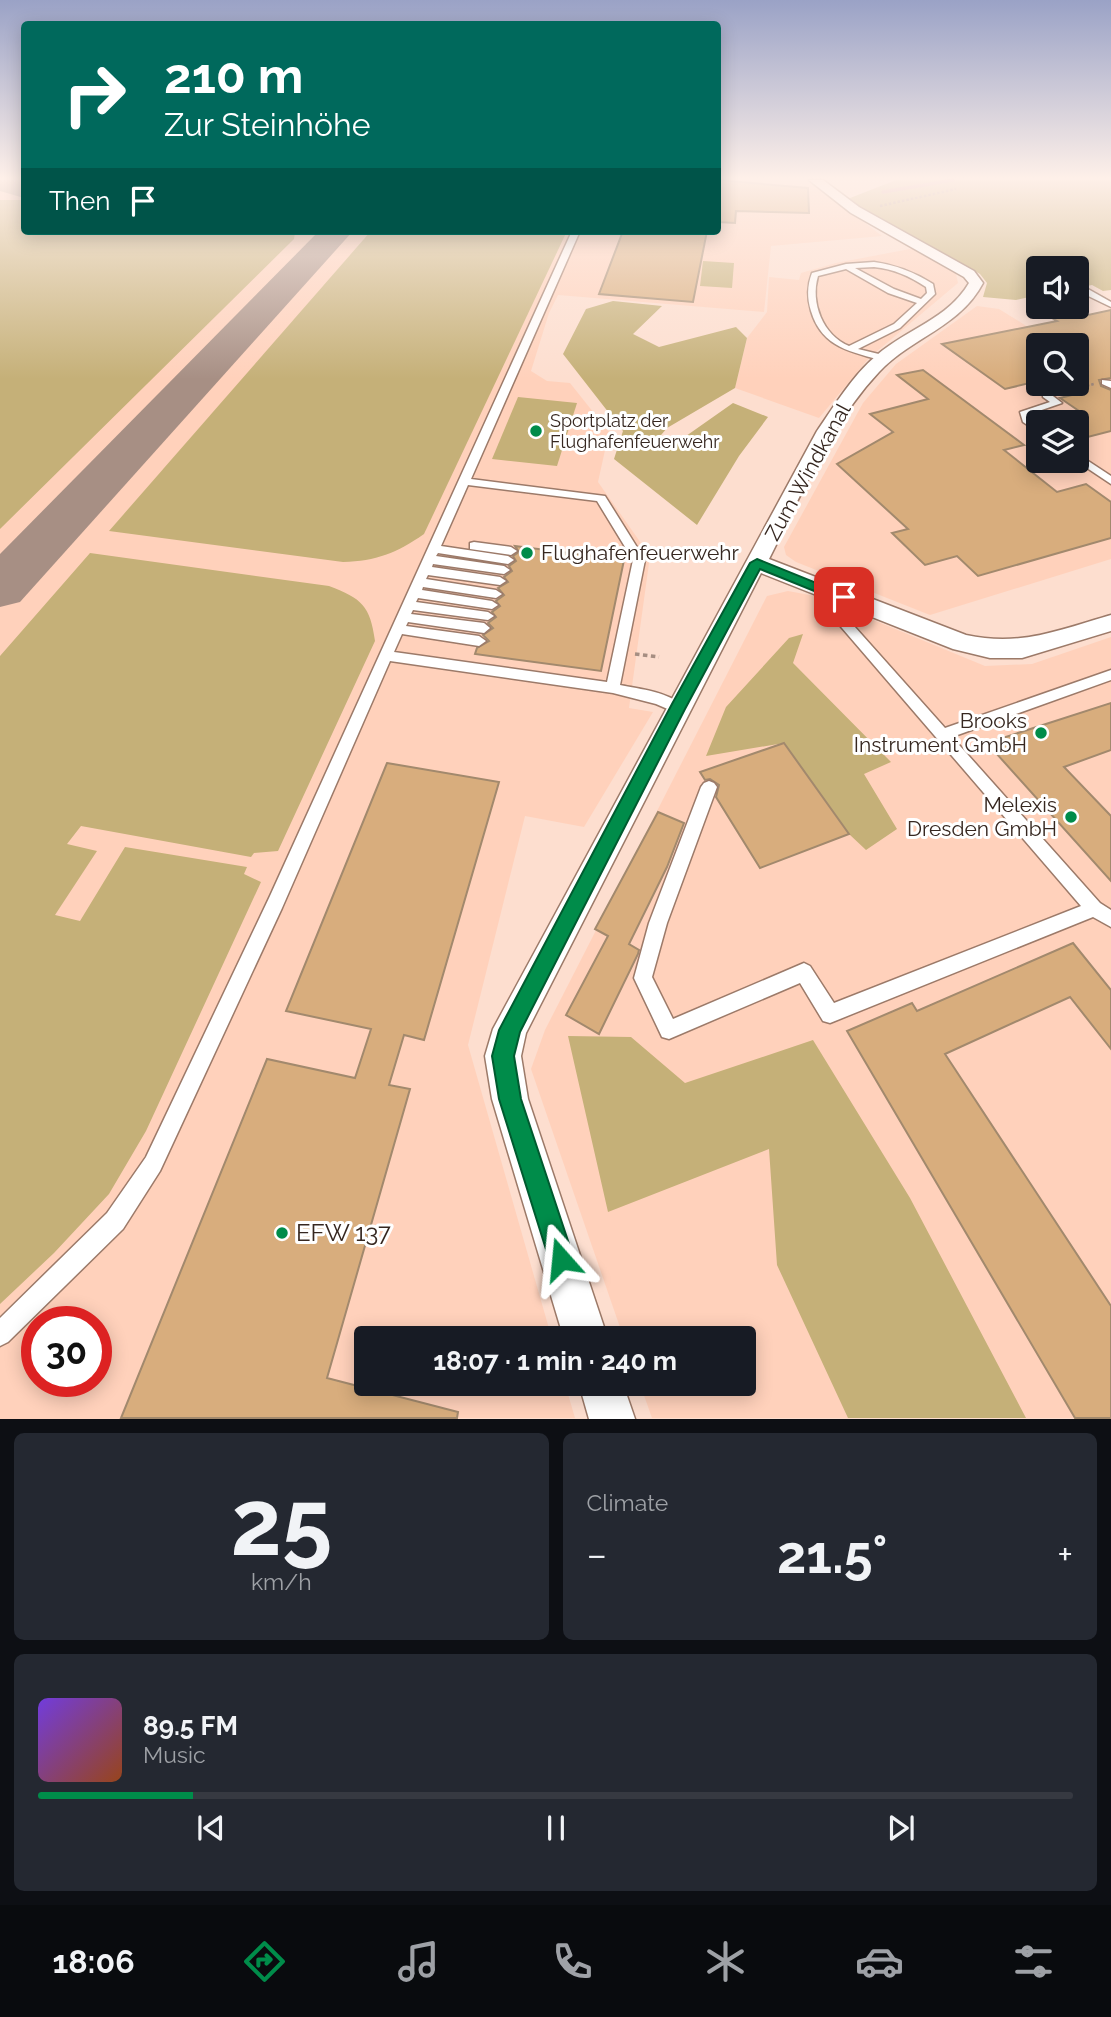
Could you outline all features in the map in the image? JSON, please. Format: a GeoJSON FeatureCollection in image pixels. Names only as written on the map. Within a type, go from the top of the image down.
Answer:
{"type":"FeatureCollection","features":[{"type":"Feature","properties":{"kind":"street","name":"Zum Windkanal"},"geometry":{"type":"LineString","coordinates":[[582,1326],[510,1099],[503,1056],[510,1030],[811,457],[861,381],[884,358],[969,299],[976,282],[969,274],[920,246]]}},
{"type":"Feature","properties":{"kind":"street"},"geometry":{"type":"LineString","coordinates":[[757,563],[962,643],[990,649],[1022,649],[1111,622]]}},
{"type":"Feature","properties":{"kind":"street"},"geometry":{"type":"LineString","coordinates":[[605,1396],[612,1419]]}},
{"type":"Feature","properties":{"kind":"lane"},"geometry":{"type":"LineString","coordinates":[[0,1334],[116,1221],[153,1164],[386,656],[569,246]]}},
{"type":"Feature","properties":{"kind":"lane"},"geometry":{"type":"LineString","coordinates":[[850,349],[897,326],[931,294],[930,286],[914,274],[886,263],[846,266],[814,275],[811,285],[813,306],[830,338],[850,349],[884,358]]}},
{"type":"Feature","properties":{"kind":"lane"},"geometry":{"type":"LineString","coordinates":[[846,266],[891,291],[923,302]]}},
{"type":"Feature","properties":{"kind":"lane"},"geometry":{"type":"LineString","coordinates":[[1089,293],[1111,305]]}},
{"type":"Feature","properties":{"kind":"lane"},"geometry":{"type":"LineString","coordinates":[[1032,410],[1057,403],[1047,396]]}},
{"type":"Feature","properties":{"kind":"lane"},"geometry":{"type":"LineString","coordinates":[[1089,465],[1111,481]]}},
{"type":"Feature","properties":{"kind":"lane"},"geometry":{"type":"LineString","coordinates":[[464,481],[601,498],[639,560],[613,688]]}},
{"type":"Feature","properties":{"kind":"lane"},"geometry":{"type":"LineString","coordinates":[[418,583],[496,594]]}},
{"type":"Feature","properties":{"kind":"lane"},"geometry":{"type":"LineString","coordinates":[[418,583],[496,594]]}},
{"type":"Feature","properties":{"kind":"lane"},"geometry":{"type":"LineString","coordinates":[[418,583],[496,594]]}},
{"type":"Feature","properties":{"kind":"lane"},"geometry":{"type":"LineString","coordinates":[[418,583],[496,594]]}},
{"type":"Feature","properties":{"kind":"lane"},"geometry":{"type":"LineString","coordinates":[[418,583],[496,594]]}},
{"type":"Feature","properties":{"kind":"lane"},"geometry":{"type":"LineString","coordinates":[[844,597],[839,618],[1094,909],[1111,919]]}},
{"type":"Feature","properties":{"kind":"lane"},"geometry":{"type":"LineString","coordinates":[[386,656],[613,688],[659,699],[677,708]]}},
{"type":"Feature","properties":{"kind":"lane"},"geometry":{"type":"LineString","coordinates":[[941,735],[1111,676]]}},
{"type":"Feature","properties":{"kind":"lane"},"geometry":{"type":"LineString","coordinates":[[709,787],[657,923],[643,978],[669,1030],[804,972],[830,1014],[1094,909]]}},
{"type":"Feature","properties":{"kind":"path"},"geometry":{"type":"LineString","coordinates":[[1089,387],[1108,384]]}},
{"type":"Feature","properties":{"kind":"shaded area"},"geometry":{"type":"Polygon","coordinates":[[[0,246],[771,246],[764,312],[558,295],[549,313],[531,371],[547,381],[570,383],[609,432],[598,482],[650,556],[629,708],[653,712],[584,827],[525,816],[468,1045],[548,1326],[354,1326],[354,1396],[569,1396],[575,1418],[0,1419],[0,246]]]}},
{"type":"Feature","properties":{"kind":"shaded area"},"geometry":{"type":"Polygon","coordinates":[[[0,246],[287,246],[0,529],[0,246]]]}},
{"type":"Feature","properties":{"kind":"shaded area"},"geometry":{"type":"Polygon","coordinates":[[[358,246],[560,246],[424,534],[386,555],[343,562],[109,531],[358,246]]]}},
{"type":"Feature","properties":{"kind":"shaded area"},"geometry":{"type":"Polygon","coordinates":[[[929,246],[1111,246],[1111,290],[1103,291],[1089,286],[1089,256],[1026,256],[1026,298],[1016,300],[983,297],[987,283],[980,274],[929,246]]]}},
{"type":"Feature","properties":{"kind":"shaded area"},"geometry":{"type":"Polygon","coordinates":[[[915,248],[956,274],[958,283],[869,358],[819,418],[735,388],[747,338],[767,312],[769,277],[799,280],[801,273],[836,263],[915,248]]]}},
{"type":"Feature","properties":{"kind":"shaded area"},"geometry":{"type":"Polygon","coordinates":[[[703,261],[734,263],[732,288],[700,286],[703,261]]]}},
{"type":"Feature","properties":{"kind":"shaded area"},"geometry":{"type":"Polygon","coordinates":[[[613,301],[662,306],[633,334],[659,347],[736,327],[747,338],[735,388],[667,428],[656,441],[669,448],[733,403],[768,417],[739,456],[697,525],[614,459],[623,431],[563,354],[586,309],[613,301]]]}},
{"type":"Feature","properties":{"kind":"shaded area"},"geometry":{"type":"Polygon","coordinates":[[[977,306],[999,309],[1038,333],[1026,333],[1026,396],[1089,396],[1089,365],[1111,379],[1111,559],[930,615],[796,562],[786,555],[784,547],[863,403],[896,364],[977,306]]]}},
{"type":"Feature","properties":{"kind":"shaded area","name":"Sportplatz der Flughafenfeuerwehr"},"geometry":{"type":"Polygon","coordinates":[[[518,397],[577,403],[557,466],[492,459],[518,397]]]}},
{"type":"Feature","properties":{"kind":"shaded area"},"geometry":{"type":"Polygon","coordinates":[[[90,553],[329,586],[349,595],[362,605],[370,619],[375,641],[278,851],[254,853],[251,857],[81,826],[67,844],[97,851],[55,915],[80,921],[125,847],[247,867],[244,874],[261,882],[146,1131],[109,1194],[54,1253],[0,1304],[0,656],[90,553]]]}},
{"type":"Feature","properties":{"kind":"shaded area"},"geometry":{"type":"Polygon","coordinates":[[[788,591],[815,596],[985,666],[1032,664],[1111,637],[1111,1418],[652,1418],[644,1396],[756,1396],[756,1326],[620,1326],[531,1069],[545,1030],[767,596],[788,591]]]}},
{"type":"Feature","properties":{"kind":"shaded area"},"geometry":{"type":"Polygon","coordinates":[[[803,634],[793,663],[891,762],[864,774],[897,829],[866,850],[849,834],[784,743],[706,756],[726,707],[789,638],[803,634]]]}},
{"type":"Feature","properties":{"kind":"shaded area"},"geometry":{"type":"Polygon","coordinates":[[[568,1036],[631,1037],[685,1083],[813,1040],[910,1198],[1026,1418],[848,1418],[777,1265],[769,1149],[608,1212],[568,1036]]]}},
{"type":"Feature","properties":{"kind":"building"},"geometry":{"type":"Polygon","coordinates":[[[617,246],[704,246],[693,302],[599,294],[617,246]]]}},
{"type":"Feature","properties":{"kind":"building"},"geometry":{"type":"Polygon","coordinates":[[[1111,310],[1111,378],[1099,380],[1101,386],[1111,390],[1111,431],[1089,437],[1089,410],[1078,410],[1060,398],[1089,396],[1089,333],[1026,333],[1026,384],[1005,389],[942,344],[1057,321],[1054,319],[1089,319],[1089,315],[1111,310]]]}},
{"type":"Feature","properties":{"kind":"building"},"geometry":{"type":"Polygon","coordinates":[[[923,370],[1024,445],[1004,450],[1026,467],[1026,473],[1033,473],[1057,492],[1086,484],[1111,502],[1111,538],[978,576],[957,556],[925,565],[892,533],[908,529],[837,464],[893,432],[870,414],[928,399],[897,375],[923,370]]]}},
{"type":"Feature","properties":{"kind":"building"},"geometry":{"type":"Polygon","coordinates":[[[515,546],[624,560],[601,671],[475,654],[477,648],[489,641],[483,635],[493,628],[488,623],[496,617],[492,612],[500,606],[496,601],[504,595],[498,588],[508,582],[504,577],[512,571],[509,566],[516,561],[513,556],[519,552],[515,546]]]}},
{"type":"Feature","properties":{"kind":"building"},"geometry":{"type":"Polygon","coordinates":[[[1111,703],[1111,750],[1064,767],[1111,816],[1111,881],[987,743],[1111,703]]]}},
{"type":"Feature","properties":{"kind":"building"},"geometry":{"type":"Polygon","coordinates":[[[784,743],[849,834],[760,868],[716,797],[719,785],[710,779],[705,780],[700,772],[784,743]]]}},
{"type":"Feature","properties":{"kind":"building","name":"EFW 137"},"geometry":{"type":"Polygon","coordinates":[[[387,763],[499,782],[424,1040],[404,1035],[389,1085],[410,1089],[327,1378],[354,1385],[354,1396],[396,1396],[458,1412],[457,1418],[121,1418],[267,1059],[355,1078],[371,1029],[286,1011],[387,763]]]}},
{"type":"Feature","properties":{"kind":"building"},"geometry":{"type":"Polygon","coordinates":[[[658,812],[684,823],[667,867],[629,944],[639,950],[638,954],[599,1034],[566,1015],[608,936],[595,929],[658,812]]]}},
{"type":"Feature","properties":{"kind":"building"},"geometry":{"type":"Polygon","coordinates":[[[1073,943],[1111,990],[1111,1049],[1070,997],[945,1054],[1111,1306],[1111,1418],[1075,1418],[847,1031],[912,1003],[917,1011],[1073,943]]]}},
{"type":"Feature","properties":{"kind":"taxiway"},"geometry":{"type":"LineString","coordinates":[[0,588],[323,246]]}},
{"type":"Feature","properties":{"kind":"place","name":"Sportplatz der Flughafenfeuerwehr"},"geometry":{"type":"Point","coordinates":[536,431]}},
{"type":"Feature","properties":{"kind":"place","name":"Flughafenfeuerwehr"},"geometry":{"type":"Point","coordinates":[527,553]}},
{"type":"Feature","properties":{"kind":"place","name":"Brooks Instrument GmbH"},"geometry":{"type":"Point","coordinates":[1041,733]}},
{"type":"Feature","properties":{"kind":"place","name":"Melexis Dresden GmbH"},"geometry":{"type":"Point","coordinates":[1071,817]}},
{"type":"Feature","properties":{"kind":"place","name":"EFW 137"},"geometry":{"type":"Point","coordinates":[282,1233]}},
{"type":"Feature","properties":{"kind":"route"},"geometry":{"type":"LineString","coordinates":[[561,1259],[510,1099],[503,1056],[510,1030],[677,708],[757,563],[844,597]]}}]}
